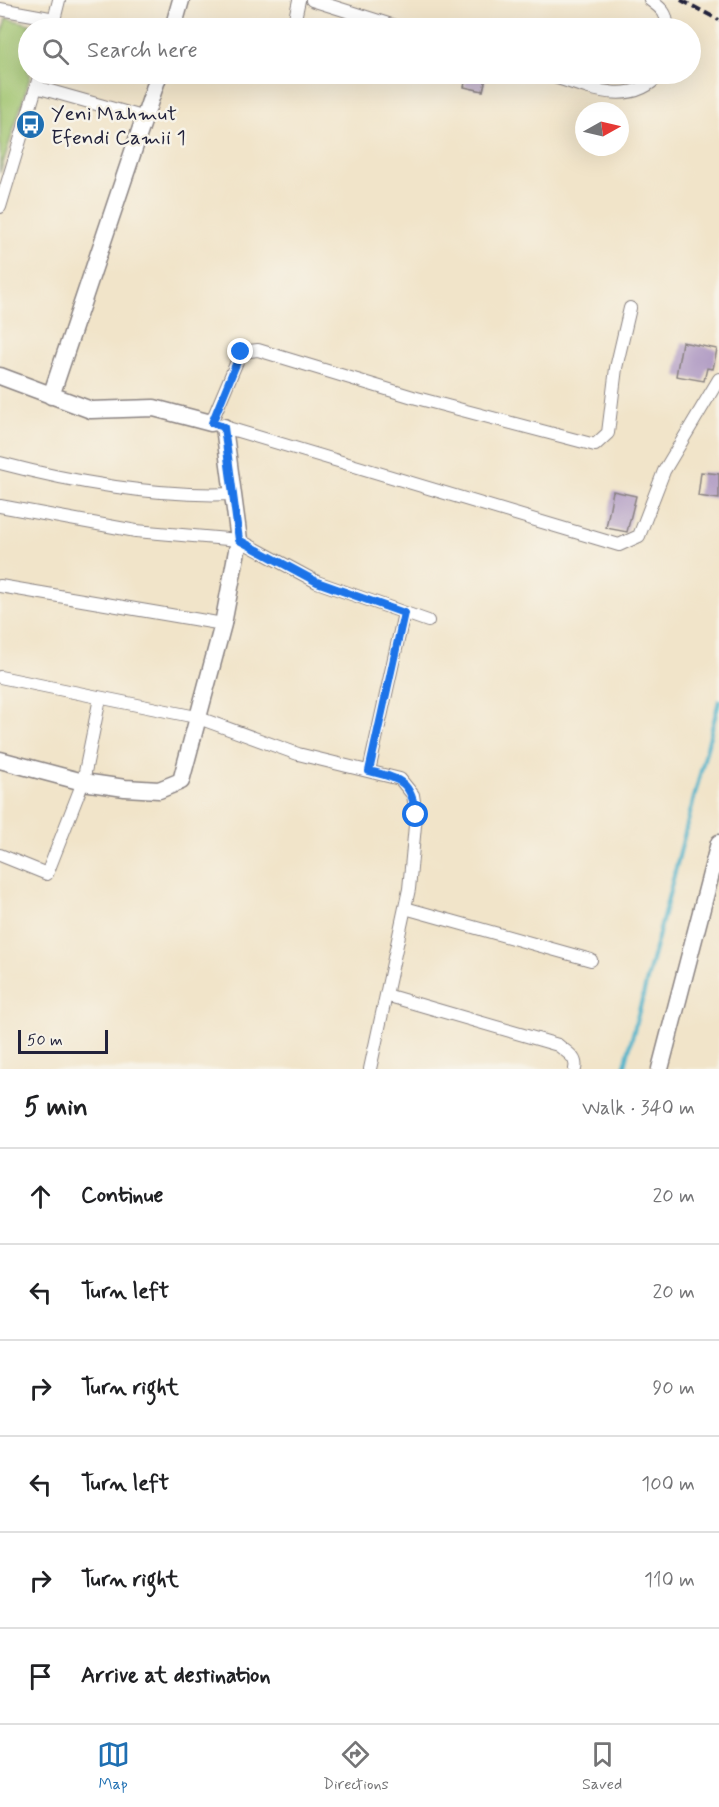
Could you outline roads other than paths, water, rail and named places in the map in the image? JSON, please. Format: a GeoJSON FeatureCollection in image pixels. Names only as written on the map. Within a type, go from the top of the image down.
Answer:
{"type":"FeatureCollection","features":[{"type":"Feature","properties":{"kind":"street"},"geometry":{"type":"LineString","coordinates":[[55,18],[59,0]]}},
{"type":"Feature","properties":{"kind":"street"},"geometry":{"type":"LineString","coordinates":[[176,18],[182,0]]}},
{"type":"Feature","properties":{"kind":"street"},"geometry":{"type":"LineString","coordinates":[[295,18],[299,0]]}},
{"type":"Feature","properties":{"kind":"street"},"geometry":{"type":"LineString","coordinates":[[312,0],[369,18]]}},
{"type":"Feature","properties":{"kind":"street"},"geometry":{"type":"LineString","coordinates":[[650,0],[663,9],[667,18]]}},
{"type":"Feature","properties":{"kind":"street"},"geometry":{"type":"LineString","coordinates":[[1,13],[25,18]]}},
{"type":"Feature","properties":{"kind":"street"},"geometry":{"type":"LineString","coordinates":[[0,207],[37,84]]}},
{"type":"Feature","properties":{"kind":"street"},"geometry":{"type":"LineString","coordinates":[[51,396],[156,84]]}},
{"type":"Feature","properties":{"kind":"street"},"geometry":{"type":"LineString","coordinates":[[578,84],[609,93],[633,92],[651,84]]}},
{"type":"Feature","properties":{"kind":"street"},"geometry":{"type":"LineString","coordinates":[[36,87],[146,118]]}},
{"type":"Feature","properties":{"kind":"street"},"geometry":{"type":"LineString","coordinates":[[0,760],[83,782],[125,788],[159,790],[181,781],[196,717],[223,624],[239,540],[233,494],[218,425],[241,352],[258,350],[413,397],[595,445],[608,433],[616,368],[630,308]]}},
{"type":"Feature","properties":{"kind":"street"},"geometry":{"type":"LineString","coordinates":[[0,376],[91,410],[154,408],[218,425],[619,545],[639,536],[664,471],[719,379]]}},
{"type":"Feature","properties":{"kind":"street"},"geometry":{"type":"LineString","coordinates":[[0,463],[116,489],[191,496],[233,494]]}},
{"type":"Feature","properties":{"kind":"street"},"geometry":{"type":"LineString","coordinates":[[0,506],[136,531],[239,540],[317,582],[428,621]]}},
{"type":"Feature","properties":{"kind":"street"},"geometry":{"type":"LineString","coordinates":[[0,586],[223,624]]}},
{"type":"Feature","properties":{"kind":"street"},"geometry":{"type":"LineString","coordinates":[[369,771],[404,613]]}},
{"type":"Feature","properties":{"kind":"street"},"geometry":{"type":"LineString","coordinates":[[0,676],[196,717],[298,754],[400,779],[413,795],[416,815],[405,908],[370,1069]]}},
{"type":"Feature","properties":{"kind":"street"},"geometry":{"type":"LineString","coordinates":[[0,855],[47,874],[83,782],[100,698]]}},
{"type":"Feature","properties":{"kind":"street"},"geometry":{"type":"LineString","coordinates":[[660,1069],[719,843]]}},
{"type":"Feature","properties":{"kind":"street"},"geometry":{"type":"LineString","coordinates":[[405,908],[591,960]]}},
{"type":"Feature","properties":{"kind":"street"},"geometry":{"type":"LineString","coordinates":[[386,995],[558,1045],[572,1056],[576,1064],[575,1069]]}},
{"type":"Feature","properties":{"kind":"waterway"},"geometry":{"type":"LineString","coordinates":[[624,1069],[719,701]]}},
{"type":"Feature","properties":{"kind":"railway"},"geometry":{"type":"LineString","coordinates":[[681,0],[719,20]]}},
{"type":"Feature","properties":{"kind":"place","name":"Yeni Mahmut Efendi Camii 1"},"geometry":{"type":"Point","coordinates":[30,125]}}]}
